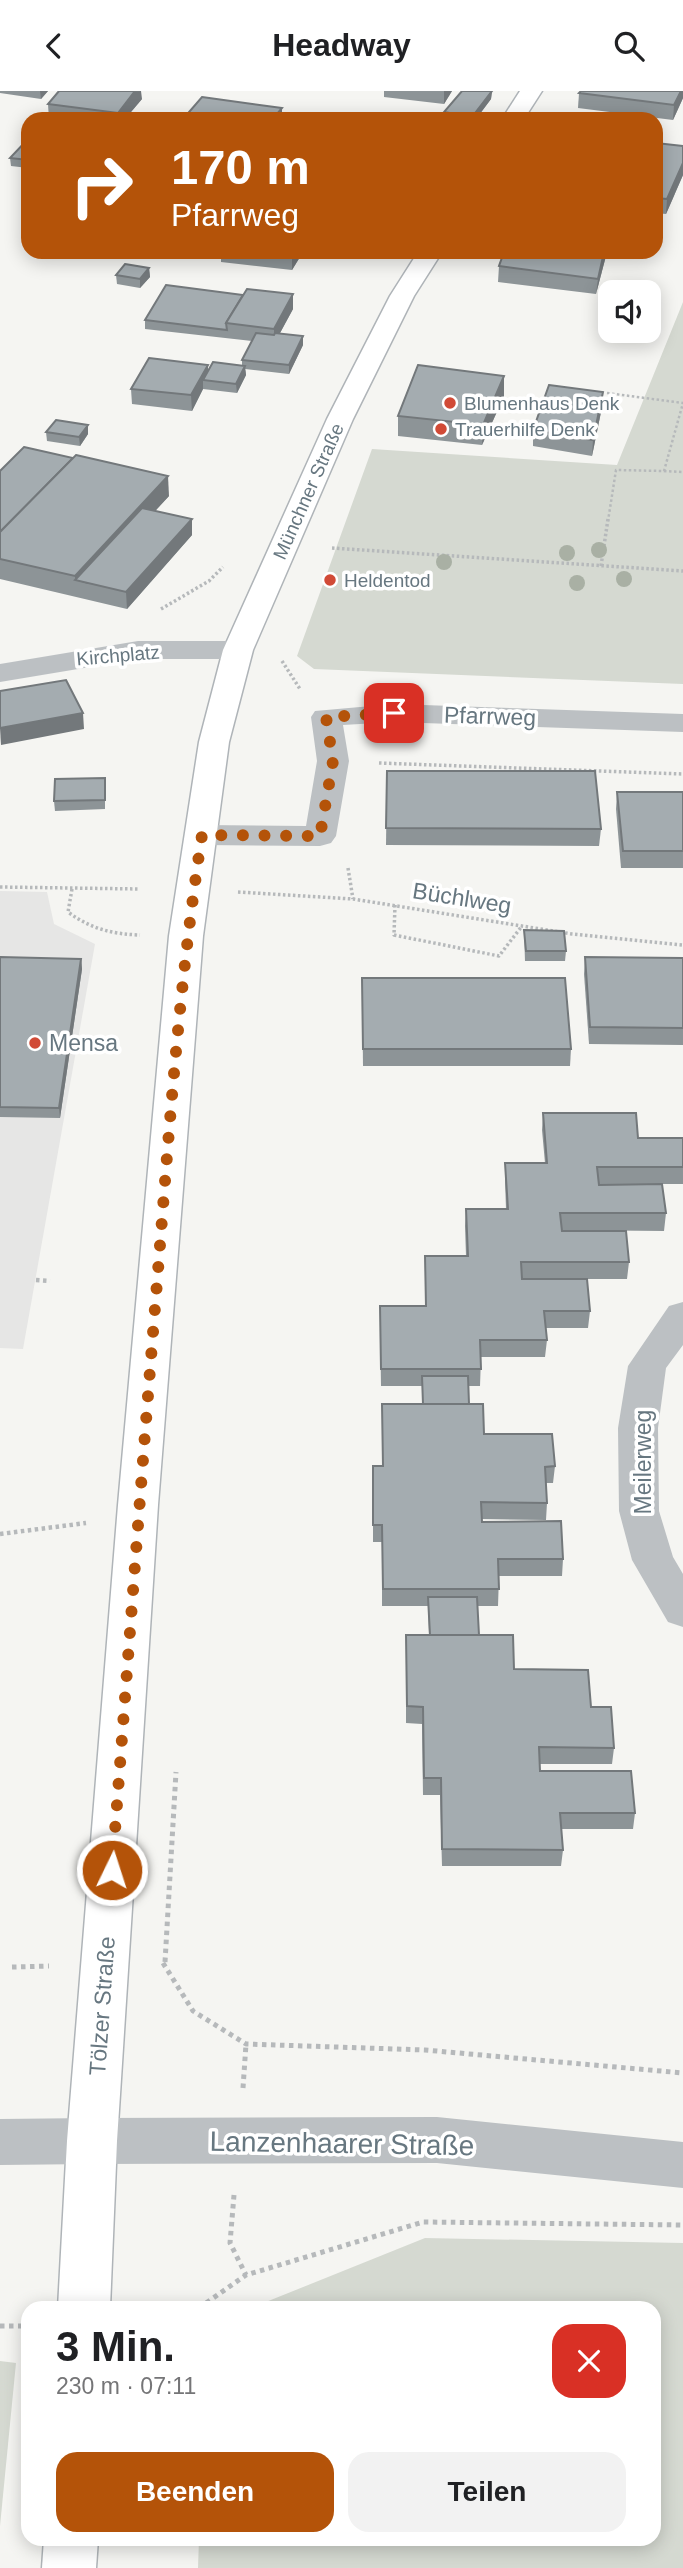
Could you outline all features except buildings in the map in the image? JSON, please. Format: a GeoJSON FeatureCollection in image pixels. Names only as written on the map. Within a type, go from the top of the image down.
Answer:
{"type":"FeatureCollection","features":[{"type":"Feature","properties":{"kind":"main road"},"geometry":{"type":"LineString","coordinates":[[518,112],[531,91]]}},
{"type":"Feature","properties":{"kind":"main road","name":"Münchner Straße"},"geometry":{"type":"LineString","coordinates":[[214,742],[237,650],[340,419],[402,296],[426,259]]}},
{"type":"Feature","properties":{"kind":"main road","name":"Tölzer Straße"},"geometry":{"type":"LineString","coordinates":[[84,2301],[92,2141],[137,1516],[186,936],[214,742]]}},
{"type":"Feature","properties":{"kind":"main road"},"geometry":{"type":"LineString","coordinates":[[69,2568],[71,2546]]}},
{"type":"Feature","properties":{"kind":"street","name":"Kirchplatz"},"geometry":{"type":"LineString","coordinates":[[0,673],[138,650],[237,650]]}},
{"type":"Feature","properties":{"kind":"street","name":"Pfarrweg"},"geometry":{"type":"LineString","coordinates":[[326,717],[394,713],[683,723]]}},
{"type":"Feature","properties":{"kind":"street"},"geometry":{"type":"LineString","coordinates":[[202,835],[320,836],[333,761],[326,717]]}},
{"type":"Feature","properties":{"kind":"street","name":"Meilerweg"},"geometry":{"type":"LineString","coordinates":[[683,1316],[647,1366],[638,1428],[639,1511],[653,1560],[683,1610]]}},
{"type":"Feature","properties":{"kind":"street","name":"Lanzenhaarer Straße"},"geometry":{"type":"LineString","coordinates":[[0,2141],[437,2140],[683,2165]]}},
{"type":"Feature","properties":{"kind":"path"},"geometry":{"type":"LineString","coordinates":[[607,393],[683,403],[664,471]]}},
{"type":"Feature","properties":{"kind":"path"},"geometry":{"type":"LineString","coordinates":[[601,566],[616,470],[683,472]]}},
{"type":"Feature","properties":{"kind":"path"},"geometry":{"type":"LineString","coordinates":[[325,548],[683,571]]}},
{"type":"Feature","properties":{"kind":"path"},"geometry":{"type":"LineString","coordinates":[[277,656],[292,673],[302,694],[326,717]]}},
{"type":"Feature","properties":{"kind":"path"},"geometry":{"type":"LineString","coordinates":[[333,761],[683,774]]}},
{"type":"Feature","properties":{"kind":"path"},"geometry":{"type":"LineString","coordinates":[[342,859],[348,868],[353,899]]}},
{"type":"Feature","properties":{"kind":"path"},"geometry":{"type":"LineString","coordinates":[[0,887],[139,889]]}},
{"type":"Feature","properties":{"kind":"path"},"geometry":{"type":"LineString","coordinates":[[72,889],[68,912],[88,928],[115,934]]}},
{"type":"Feature","properties":{"kind":"path","name":"Büchlweg"},"geometry":{"type":"LineString","coordinates":[[234,892],[353,899],[522,926],[683,945]]}},
{"type":"Feature","properties":{"kind":"path"},"geometry":{"type":"LineString","coordinates":[[395,905],[394,935],[499,956],[522,926]]}},
{"type":"Feature","properties":{"kind":"path"},"geometry":{"type":"LineString","coordinates":[[36,1280],[50,1281]]}},
{"type":"Feature","properties":{"kind":"path"},"geometry":{"type":"LineString","coordinates":[[0,1534],[137,1516]]}},
{"type":"Feature","properties":{"kind":"path"},"geometry":{"type":"LineString","coordinates":[[246,2044],[425,2050],[683,2073]]}},
{"type":"Feature","properties":{"kind":"path"},"geometry":{"type":"LineString","coordinates":[[209,2301],[246,2274],[423,2222],[683,2225]]}},
{"type":"Feature","properties":{"kind":"path"},"geometry":{"type":"LineString","coordinates":[[0,2326],[21,2326]]}},
{"type":"Feature","properties":{"kind":"shaded area"},"geometry":{"type":"Polygon","coordinates":[[[683,302],[683,684],[314,669],[297,656],[372,449],[617,465],[683,302]]]}},
{"type":"Feature","properties":{"kind":"shaded area"},"geometry":{"type":"Polygon","coordinates":[[[0,891],[47,892],[54,924],[95,944],[23,1349],[0,1348],[0,891]]]}},
{"type":"Feature","properties":{"kind":"shaded area"},"geometry":{"type":"Polygon","coordinates":[[[425,2238],[683,2243],[683,2568],[198,2568],[199,2546],[661,2546],[661,2301],[268,2301],[425,2238]]]}},
{"type":"Feature","properties":{"kind":"shaded area"},"geometry":{"type":"Polygon","coordinates":[[[0,2361],[16,2363],[0,2526],[0,2361]]]}},
{"type":"Feature","properties":{"kind":"place","name":"Blumenhaus Denk"},"geometry":{"type":"Point","coordinates":[450,403]}},
{"type":"Feature","properties":{"kind":"place","name":"Trauerhilfe Denk"},"geometry":{"type":"Point","coordinates":[441,429]}},
{"type":"Feature","properties":{"kind":"place","name":"Heldentod"},"geometry":{"type":"Point","coordinates":[330,580]}},
{"type":"Feature","properties":{"kind":"place","name":"Mensa"},"geometry":{"type":"Point","coordinates":[35,1043]}},
{"type":"Feature","properties":{"kind":"route"},"geometry":{"type":"LineString","coordinates":[[112,1870],[137,1516],[178,1025],[186,936],[202,835],[320,836],[333,761],[326,717],[394,713]]}}]}
